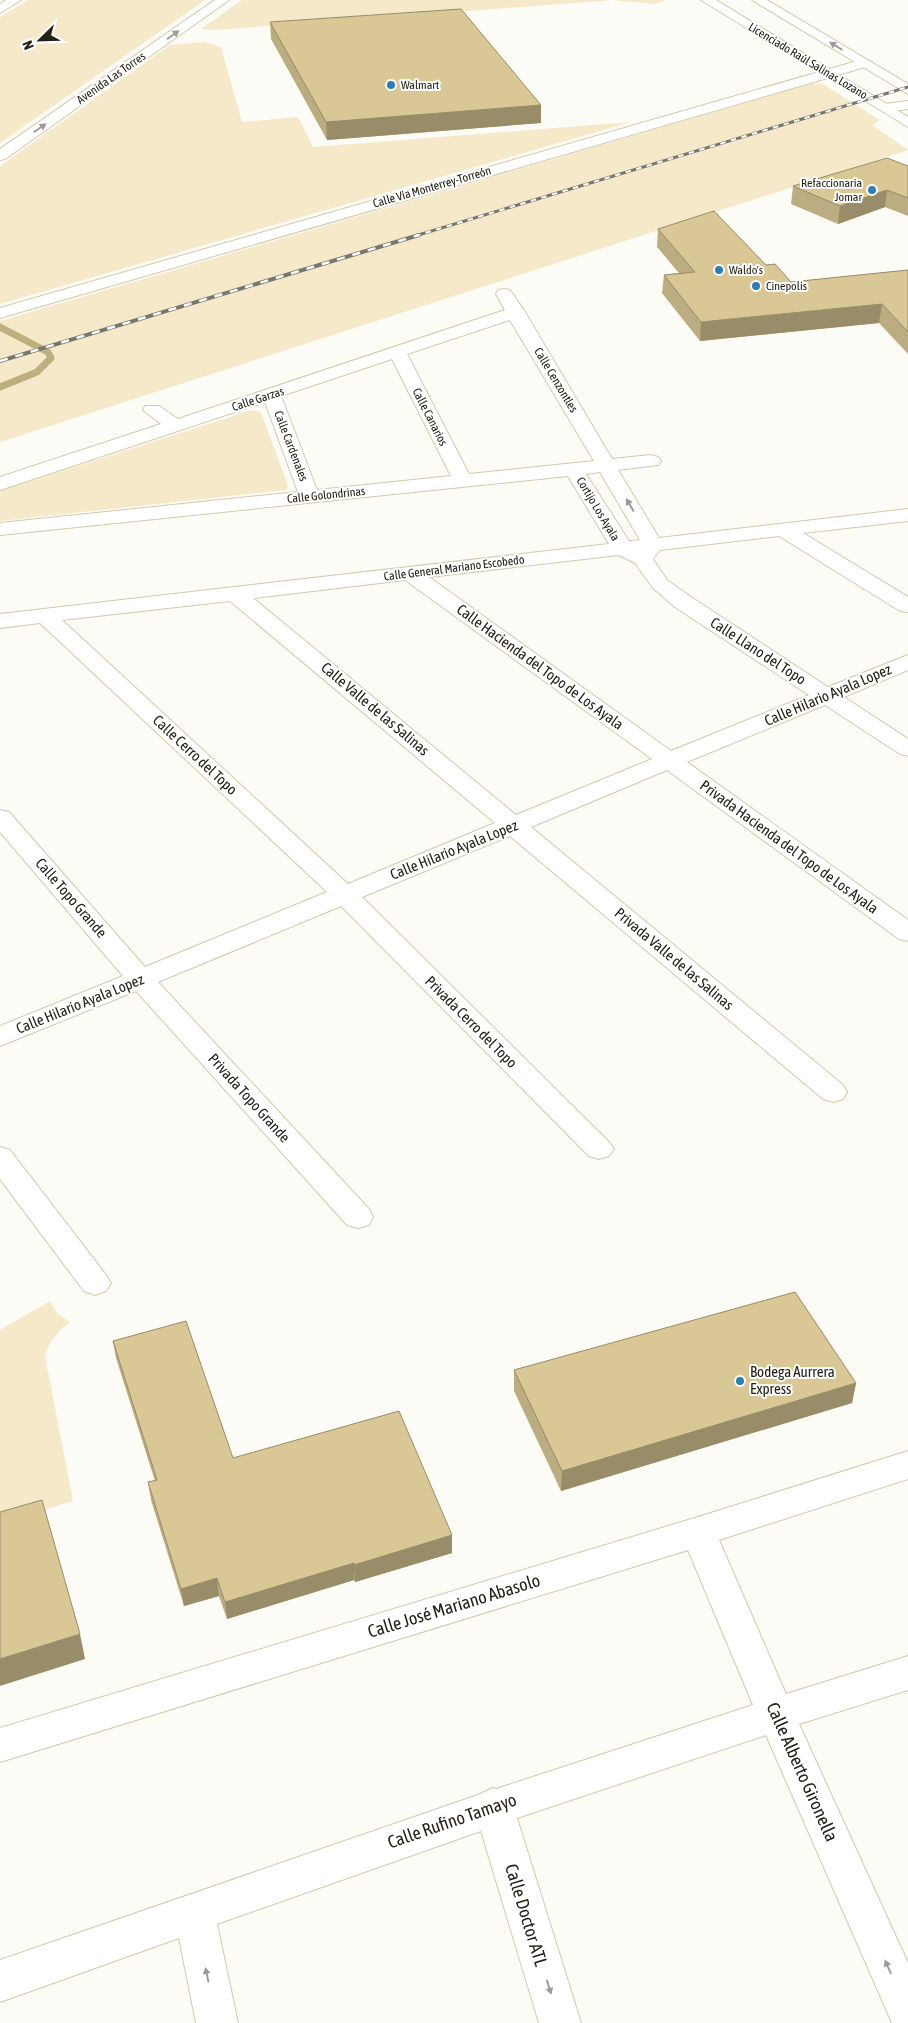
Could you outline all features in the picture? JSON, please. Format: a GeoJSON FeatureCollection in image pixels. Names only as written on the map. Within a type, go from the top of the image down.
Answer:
{"type":"FeatureCollection","features":[{"type":"Feature","properties":{"kind":"street"},"geometry":{"type":"LineString","coordinates":[[0,9],[15,0]]}},
{"type":"Feature","properties":{"kind":"street","name":"Avenida Las Torres"},"geometry":{"type":"LineString","coordinates":[[0,156],[223,0]]}},
{"type":"Feature","properties":{"kind":"street","name":"Licenciado Raúl Salinas Lozano"},"geometry":{"type":"LineString","coordinates":[[707,0],[906,120]]}},
{"type":"Feature","properties":{"kind":"street"},"geometry":{"type":"LineString","coordinates":[[758,0],[908,90]]}},
{"type":"Feature","properties":{"kind":"street","name":"Calle Vía Monterrey-Torreón"},"geometry":{"type":"LineString","coordinates":[[0,313],[864,62]]}},
{"type":"Feature","properties":{"kind":"street"},"geometry":{"type":"LineString","coordinates":[[885,108],[908,105]]}},
{"type":"Feature","properties":{"kind":"street","name":"Calle Cenzontles"},"geometry":{"type":"LineString","coordinates":[[504,294],[607,466]]}},
{"type":"Feature","properties":{"kind":"street","name":"Calle Garzas"},"geometry":{"type":"LineString","coordinates":[[0,484],[516,312]]}},
{"type":"Feature","properties":{"kind":"street","name":"Calle Canarios"},"geometry":{"type":"LineString","coordinates":[[397,352],[462,481]]}},
{"type":"Feature","properties":{"kind":"street","name":"Calle Cardenales"},"geometry":{"type":"LineString","coordinates":[[271,394],[310,497]]}},
{"type":"Feature","properties":{"kind":"street"},"geometry":{"type":"LineString","coordinates":[[152,410],[176,426]]}},
{"type":"Feature","properties":{"kind":"street","name":"Calle Golondrinas"},"geometry":{"type":"LineString","coordinates":[[0,530],[651,462]]}},
{"type":"Feature","properties":{"kind":"street","name":"Cortijo Los Ayala"},"geometry":{"type":"LineString","coordinates":[[607,466],[648,552]]}},
{"type":"Feature","properties":{"kind":"street","name":"Cortijo Los Ayala"},"geometry":{"type":"LineString","coordinates":[[574,470],[622,549]]}},
{"type":"Feature","properties":{"kind":"street","name":"Calle General Mariano Escobedo"},"geometry":{"type":"LineString","coordinates":[[0,621],[622,549],[648,552],[783,530],[908,516]]}},
{"type":"Feature","properties":{"kind":"street"},"geometry":{"type":"LineString","coordinates":[[783,530],[908,606]]}},
{"type":"Feature","properties":{"kind":"street","name":"Calle Llano del Topo"},"geometry":{"type":"LineString","coordinates":[[648,552],[660,584],[683,602],[908,749]]}},
{"type":"Feature","properties":{"kind":"street","name":"Calle Hacienda del Topo de Los Ayala"},"geometry":{"type":"LineString","coordinates":[[409,573],[670,761]]}},
{"type":"Feature","properties":{"kind":"street","name":"Calle Valle de las Salinas"},"geometry":{"type":"LineString","coordinates":[[234,593],[515,825]]}},
{"type":"Feature","properties":{"kind":"street","name":"Calle Cerro del Topo"},"geometry":{"type":"LineString","coordinates":[[45,616],[344,894]]}},
{"type":"Feature","properties":{"kind":"street","name":"Calle Hilario Ayala Lopez"},"geometry":{"type":"LineString","coordinates":[[0,1037],[908,662]]}},
{"type":"Feature","properties":{"kind":"street","name":"Privada Hacienda del Topo de Los Ayala"},"geometry":{"type":"LineString","coordinates":[[670,761],[908,933]]}},
{"type":"Feature","properties":{"kind":"street","name":"Calle Topo Grande"},"geometry":{"type":"LineString","coordinates":[[0,817],[141,980]]}},
{"type":"Feature","properties":{"kind":"street","name":"Privada Valle de las Salinas"},"geometry":{"type":"LineString","coordinates":[[515,825],[833,1092]]}},
{"type":"Feature","properties":{"kind":"street","name":"Privada Cerro del Topo"},"geometry":{"type":"LineString","coordinates":[[344,894],[599,1149]]}},
{"type":"Feature","properties":{"kind":"street","name":"Privada Topo Grande"},"geometry":{"type":"LineString","coordinates":[[141,980],[358,1217]]}},
{"type":"Feature","properties":{"kind":"street"},"geometry":{"type":"LineString","coordinates":[[0,1157],[95,1283]]}},
{"type":"Feature","properties":{"kind":"street","name":"Calle José Mariano Abasolo"},"geometry":{"type":"LineString","coordinates":[[0,1745],[698,1532],[908,1465]]}},
{"type":"Feature","properties":{"kind":"street","name":"Calle Alberto Gironella"},"geometry":{"type":"LineString","coordinates":[[698,1532],[776,1714],[908,2011]]}},
{"type":"Feature","properties":{"kind":"street","name":"Calle Rufino Tamayo"},"geometry":{"type":"LineString","coordinates":[[0,1980],[493,1806],[908,1673]]}},
{"type":"Feature","properties":{"kind":"street","name":"Calle Doctor ATL"},"geometry":{"type":"LineString","coordinates":[[493,1806],[560,2023]]}},
{"type":"Feature","properties":{"kind":"street"},"geometry":{"type":"LineString","coordinates":[[194,1912],[217,2023]]}},
{"type":"Feature","properties":{"kind":"shaded area"},"geometry":{"type":"Polygon","coordinates":[[[28,0],[205,0],[0,143],[0,17],[28,0]]]}},
{"type":"Feature","properties":{"kind":"shaded area"},"geometry":{"type":"Polygon","coordinates":[[[242,0],[612,0],[216,30],[201,29],[242,0]]]}},
{"type":"Feature","properties":{"kind":"shaded area"},"geometry":{"type":"Polygon","coordinates":[[[612,0],[665,0],[655,4],[612,0]]]}},
{"type":"Feature","properties":{"kind":"shaded area"},"geometry":{"type":"Polygon","coordinates":[[[205,42],[221,47],[242,122],[298,117],[313,147],[631,122],[0,304],[0,166],[170,45],[205,42]]]}},
{"type":"Feature","properties":{"kind":"shaded area"},"geometry":{"type":"Polygon","coordinates":[[[821,83],[880,120],[872,125],[908,150],[0,442],[0,321],[810,84],[821,83]]]}},
{"type":"Feature","properties":{"kind":"shaded area"},"geometry":{"type":"Polygon","coordinates":[[[252,410],[260,412],[262,415],[288,486],[286,490],[0,521],[0,491],[252,410]]]}},
{"type":"Feature","properties":{"kind":"shaded area"},"geometry":{"type":"Polygon","coordinates":[[[50,1301],[57,1313],[70,1322],[54,1337],[45,1356],[73,1501],[0,1523],[0,1330],[50,1301]]]}},
{"type":"Feature","properties":{"kind":"building","name":"Walmart"},"geometry":{"type":"Polygon","coordinates":[[[461,9],[541,105],[326,122],[270,22],[461,9]]]}},
{"type":"Feature","properties":{"kind":"building"},"geometry":{"type":"Polygon","coordinates":[[[887,158],[908,166],[908,198],[887,190],[840,206],[793,186],[887,158]]]}},
{"type":"Feature","properties":{"kind":"building"},"geometry":{"type":"Polygon","coordinates":[[[714,211],[766,265],[775,264],[791,282],[908,270],[908,332],[882,304],[701,322],[664,275],[695,272],[658,229],[714,211]]]}},
{"type":"Feature","properties":{"kind":"building"},"geometry":{"type":"Polygon","coordinates":[[[795,1292],[856,1383],[562,1471],[514,1370],[795,1292]]]}},
{"type":"Feature","properties":{"kind":"building"},"geometry":{"type":"Polygon","coordinates":[[[186,1321],[233,1458],[399,1411],[452,1535],[225,1602],[217,1578],[181,1589],[148,1482],[157,1480],[113,1341],[186,1321]]]}},
{"type":"Feature","properties":{"kind":"building"},"geometry":{"type":"Polygon","coordinates":[[[42,1500],[80,1634],[0,1659],[0,1512],[42,1500]]]}},
{"type":"Feature","properties":{"kind":"waterway"},"geometry":{"type":"LineString","coordinates":[[0,327],[48,352],[51,358],[37,372],[0,387]]}},
{"type":"Feature","properties":{"kind":"railway"},"geometry":{"type":"LineString","coordinates":[[415,236],[908,87]]}},
{"type":"Feature","properties":{"kind":"railway"},"geometry":{"type":"LineString","coordinates":[[0,361],[419,235]]}},
{"type":"Feature","properties":{"kind":"place","name":"Walmart"},"geometry":{"type":"Point","coordinates":[391,85]}},
{"type":"Feature","properties":{"kind":"place","name":"Refaccionaria Jomar"},"geometry":{"type":"Point","coordinates":[872,190]}},
{"type":"Feature","properties":{"kind":"place","name":"Waldo's"},"geometry":{"type":"Point","coordinates":[719,270]}},
{"type":"Feature","properties":{"kind":"place","name":"Cinepolis"},"geometry":{"type":"Point","coordinates":[756,286]}},
{"type":"Feature","properties":{"kind":"place","name":"Bodega Aurrera Express"},"geometry":{"type":"Point","coordinates":[740,1381]}}]}
